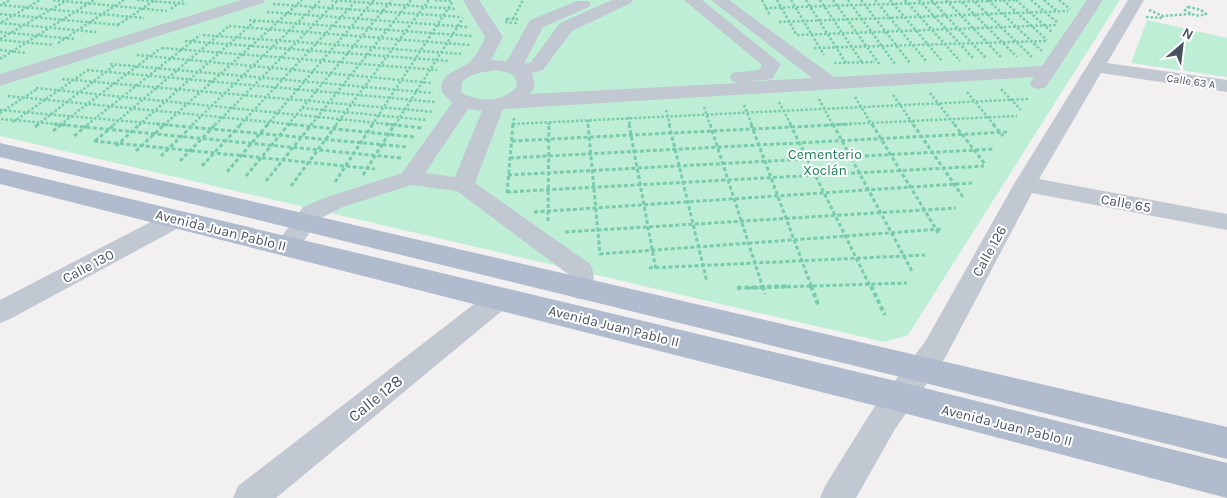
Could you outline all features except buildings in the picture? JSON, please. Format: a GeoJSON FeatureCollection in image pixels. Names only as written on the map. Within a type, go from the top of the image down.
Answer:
{"type":"FeatureCollection","features":[{"type":"Feature","properties":{"kind":"main road","name":"Avenida Juan Pablo II"},"geometry":{"type":"LineString","coordinates":[[0,150],[304,221],[579,289],[922,368],[1227,444]]}},
{"type":"Feature","properties":{"kind":"main road","name":"Avenida Juan Pablo II"},"geometry":{"type":"LineString","coordinates":[[0,176],[900,397],[1227,482]]}},
{"type":"Feature","properties":{"kind":"street"},"geometry":{"type":"LineString","coordinates":[[463,185],[506,105],[517,96],[519,76],[516,60],[536,24],[592,0]]}},
{"type":"Feature","properties":{"kind":"street"},"geometry":{"type":"LineString","coordinates":[[519,76],[537,66],[566,27],[625,0]]}},
{"type":"Feature","properties":{"kind":"street"},"geometry":{"type":"LineString","coordinates":[[470,61],[496,65],[519,76],[765,75],[772,64],[692,0]]}},
{"type":"Feature","properties":{"kind":"street"},"geometry":{"type":"LineString","coordinates":[[719,0],[824,90]]}},
{"type":"Feature","properties":{"kind":"street"},"geometry":{"type":"LineString","coordinates":[[465,5],[494,37],[484,56],[470,61],[455,78],[451,84],[451,91],[455,97],[463,102],[478,105],[824,90],[1047,72],[1063,42],[1088,12]]}},
{"type":"Feature","properties":{"kind":"street"},"geometry":{"type":"LineString","coordinates":[[1,88],[264,6]]}},
{"type":"Feature","properties":{"kind":"street","name":"Calle 126"},"geometry":{"type":"LineString","coordinates":[[837,498],[884,419],[935,350],[1025,184],[1096,67],[1140,8]]}},
{"type":"Feature","properties":{"kind":"street","name":"Calle 63 A"},"geometry":{"type":"LineString","coordinates":[[1096,67],[1227,86]]}},
{"type":"Feature","properties":{"kind":"street"},"geometry":{"type":"LineString","coordinates":[[287,246],[311,213],[406,168],[463,102]]}},
{"type":"Feature","properties":{"kind":"street"},"geometry":{"type":"LineString","coordinates":[[406,168],[463,185],[581,271],[579,289]]}},
{"type":"Feature","properties":{"kind":"street","name":"Calle 65"},"geometry":{"type":"LineString","coordinates":[[1025,184],[1227,222]]}},
{"type":"Feature","properties":{"kind":"street","name":"Calle 130"},"geometry":{"type":"LineString","coordinates":[[0,312],[176,219]]}},
{"type":"Feature","properties":{"kind":"street","name":"Calle 128"},"geometry":{"type":"LineString","coordinates":[[250,498],[500,298]]}},
{"type":"Feature","properties":{"kind":"path"},"geometry":{"type":"LineString","coordinates":[[0,5],[10,0]]}},
{"type":"Feature","properties":{"kind":"path"},"geometry":{"type":"LineString","coordinates":[[0,23],[40,0]]}},
{"type":"Feature","properties":{"kind":"path"},"geometry":{"type":"LineString","coordinates":[[53,0],[176,12]]}},
{"type":"Feature","properties":{"kind":"path"},"geometry":{"type":"LineString","coordinates":[[0,59],[94,0]]}},
{"type":"Feature","properties":{"kind":"path"},"geometry":{"type":"LineString","coordinates":[[47,50],[124,0]]}},
{"type":"Feature","properties":{"kind":"path"},"geometry":{"type":"LineString","coordinates":[[137,0],[194,5]]}},
{"type":"Feature","properties":{"kind":"path"},"geometry":{"type":"LineString","coordinates":[[136,151],[302,0]]}},
{"type":"Feature","properties":{"kind":"path"},"geometry":{"type":"LineString","coordinates":[[161,156],[321,0]]}},
{"type":"Feature","properties":{"kind":"path"},"geometry":{"type":"LineString","coordinates":[[331,0],[372,1],[407,6],[456,9]]}},
{"type":"Feature","properties":{"kind":"path"},"geometry":{"type":"LineString","coordinates":[[180,161],[337,0]]}},
{"type":"Feature","properties":{"kind":"path"},"geometry":{"type":"LineString","coordinates":[[246,176],[392,0]]}},
{"type":"Feature","properties":{"kind":"path"},"geometry":{"type":"LineString","coordinates":[[266,181],[383,38],[411,0]]}},
{"type":"Feature","properties":{"kind":"path"},"geometry":{"type":"LineString","coordinates":[[291,186],[429,0]]}},
{"type":"Feature","properties":{"kind":"path"},"geometry":{"type":"LineString","coordinates":[[362,176],[463,18],[465,5],[453,1],[435,0]]}},
{"type":"Feature","properties":{"kind":"path"},"geometry":{"type":"LineString","coordinates":[[513,19],[523,0]]}},
{"type":"Feature","properties":{"kind":"path"},"geometry":{"type":"LineString","coordinates":[[762,0],[770,16]]}},
{"type":"Feature","properties":{"kind":"path"},"geometry":{"type":"LineString","coordinates":[[777,0],[797,35]]}},
{"type":"Feature","properties":{"kind":"path"},"geometry":{"type":"LineString","coordinates":[[791,0],[825,56]]}},
{"type":"Feature","properties":{"kind":"path"},"geometry":{"type":"LineString","coordinates":[[806,0],[850,69]]}},
{"type":"Feature","properties":{"kind":"path"},"geometry":{"type":"LineString","coordinates":[[820,0],[866,68]]}},
{"type":"Feature","properties":{"kind":"path"},"geometry":{"type":"LineString","coordinates":[[833,0],[881,67]]}},
{"type":"Feature","properties":{"kind":"path"},"geometry":{"type":"LineString","coordinates":[[848,0],[898,67]]}},
{"type":"Feature","properties":{"kind":"path"},"geometry":{"type":"LineString","coordinates":[[861,0],[913,66]]}},
{"type":"Feature","properties":{"kind":"path"},"geometry":{"type":"LineString","coordinates":[[875,0],[929,65]]}},
{"type":"Feature","properties":{"kind":"path"},"geometry":{"type":"LineString","coordinates":[[890,0],[945,65]]}},
{"type":"Feature","properties":{"kind":"path"},"geometry":{"type":"LineString","coordinates":[[905,0],[963,64]]}},
{"type":"Feature","properties":{"kind":"path"},"geometry":{"type":"LineString","coordinates":[[919,0],[978,63]]}},
{"type":"Feature","properties":{"kind":"path"},"geometry":{"type":"LineString","coordinates":[[932,0],[991,63]]}},
{"type":"Feature","properties":{"kind":"path"},"geometry":{"type":"LineString","coordinates":[[988,0],[1031,41],[1047,72]]}},
{"type":"Feature","properties":{"kind":"path"},"geometry":{"type":"LineString","coordinates":[[1003,0],[1048,40]]}},
{"type":"Feature","properties":{"kind":"path"},"geometry":{"type":"LineString","coordinates":[[760,8],[1016,0],[1063,42]]}},
{"type":"Feature","properties":{"kind":"path"},"geometry":{"type":"LineString","coordinates":[[792,35],[1061,25],[1031,0]]}},
{"type":"Feature","properties":{"kind":"path"},"geometry":{"type":"LineString","coordinates":[[1044,0],[1074,24],[1088,12]]}},
{"type":"Feature","properties":{"kind":"path"},"geometry":{"type":"LineString","coordinates":[[0,40],[65,1]]}},
{"type":"Feature","properties":{"kind":"path"},"geometry":{"type":"LineString","coordinates":[[112,29],[154,1]]}},
{"type":"Feature","properties":{"kind":"path"},"geometry":{"type":"LineString","coordinates":[[202,166],[356,1]]}},
{"type":"Feature","properties":{"kind":"path"},"geometry":{"type":"LineString","coordinates":[[227,172],[372,1]]}},
{"type":"Feature","properties":{"kind":"path"},"geometry":{"type":"LineString","coordinates":[[330,189],[453,1]]}},
{"type":"Feature","properties":{"kind":"path"},"geometry":{"type":"LineString","coordinates":[[947,1],[1006,62]]}},
{"type":"Feature","properties":{"kind":"path"},"geometry":{"type":"LineString","coordinates":[[961,1],[1022,61]]}},
{"type":"Feature","properties":{"kind":"path"},"geometry":{"type":"LineString","coordinates":[[974,1],[1047,72]]}},
{"type":"Feature","properties":{"kind":"path"},"geometry":{"type":"LineString","coordinates":[[0,5],[146,18]]}},
{"type":"Feature","properties":{"kind":"path"},"geometry":{"type":"LineString","coordinates":[[264,6],[314,7],[468,18]]}},
{"type":"Feature","properties":{"kind":"path"},"geometry":{"type":"LineString","coordinates":[[264,6],[265,12],[474,28]]}},
{"type":"Feature","properties":{"kind":"path"},"geometry":{"type":"LineString","coordinates":[[117,145],[256,20],[264,6]]}},
{"type":"Feature","properties":{"kind":"path"},"geometry":{"type":"LineString","coordinates":[[1140,8],[1154,20],[1163,18],[1163,16]]}},
{"type":"Feature","properties":{"kind":"path"},"geometry":{"type":"LineString","coordinates":[[1140,8],[1163,16],[1191,14],[1201,16],[1206,14],[1194,8],[1185,9],[1191,14]]}},
{"type":"Feature","properties":{"kind":"path"},"geometry":{"type":"LineString","coordinates":[[774,22],[1088,12]]}},
{"type":"Feature","properties":{"kind":"path"},"geometry":{"type":"LineString","coordinates":[[0,14],[124,25]]}},
{"type":"Feature","properties":{"kind":"path"},"geometry":{"type":"LineString","coordinates":[[247,20],[481,37]]}},
{"type":"Feature","properties":{"kind":"path"},"geometry":{"type":"LineString","coordinates":[[234,22],[94,141],[117,145],[169,148],[383,170]]}},
{"type":"Feature","properties":{"kind":"path"},"geometry":{"type":"LineString","coordinates":[[0,23],[97,32]]}},
{"type":"Feature","properties":{"kind":"path"},"geometry":{"type":"LineString","coordinates":[[222,25],[471,45]]}},
{"type":"Feature","properties":{"kind":"path"},"geometry":{"type":"LineString","coordinates":[[74,136],[208,30]]}},
{"type":"Feature","properties":{"kind":"path"},"geometry":{"type":"LineString","coordinates":[[0,32],[82,40]]}},
{"type":"Feature","properties":{"kind":"path"},"geometry":{"type":"LineString","coordinates":[[196,34],[441,52],[470,61]]}},
{"type":"Feature","properties":{"kind":"path"},"geometry":{"type":"LineString","coordinates":[[0,40],[62,46]]}},
{"type":"Feature","properties":{"kind":"path"},"geometry":{"type":"LineString","coordinates":[[179,40],[452,61]]}},
{"type":"Feature","properties":{"kind":"path"},"geometry":{"type":"LineString","coordinates":[[810,48],[1048,40],[1063,42]]}},
{"type":"Feature","properties":{"kind":"path"},"geometry":{"type":"LineString","coordinates":[[53,131],[166,44]]}},
{"type":"Feature","properties":{"kind":"path"},"geometry":{"type":"LineString","coordinates":[[155,48],[439,70]]}},
{"type":"Feature","properties":{"kind":"path"},"geometry":{"type":"LineString","coordinates":[[129,54],[440,84]]}},
{"type":"Feature","properties":{"kind":"path"},"geometry":{"type":"LineString","coordinates":[[35,127],[123,60]]}},
{"type":"Feature","properties":{"kind":"path"},"geometry":{"type":"LineString","coordinates":[[107,64],[440,94]]}},
{"type":"Feature","properties":{"kind":"path"},"geometry":{"type":"LineString","coordinates":[[14,121],[93,67]]}},
{"type":"Feature","properties":{"kind":"path"},"geometry":{"type":"LineString","coordinates":[[78,69],[436,102]]}},
{"type":"Feature","properties":{"kind":"path"},"geometry":{"type":"LineString","coordinates":[[60,78],[441,112]]}},
{"type":"Feature","properties":{"kind":"path"},"geometry":{"type":"LineString","coordinates":[[996,83],[1021,110]]}},
{"type":"Feature","properties":{"kind":"path"},"geometry":{"type":"LineString","coordinates":[[31,87],[430,129]]}},
{"type":"Feature","properties":{"kind":"path"},"geometry":{"type":"LineString","coordinates":[[1,88],[46,100],[416,137]]}},
{"type":"Feature","properties":{"kind":"path"},"geometry":{"type":"LineString","coordinates":[[824,90],[824,109],[913,273]]}},
{"type":"Feature","properties":{"kind":"path"},"geometry":{"type":"LineString","coordinates":[[965,90],[1004,136]]}},
{"type":"Feature","properties":{"kind":"path"},"geometry":{"type":"LineString","coordinates":[[507,192],[943,169],[984,165],[929,91]]}},
{"type":"Feature","properties":{"kind":"path"},"geometry":{"type":"LineString","coordinates":[[891,93],[963,197]]}},
{"type":"Feature","properties":{"kind":"path"},"geometry":{"type":"LineString","coordinates":[[853,95],[939,234]]}},
{"type":"Feature","properties":{"kind":"path"},"geometry":{"type":"LineString","coordinates":[[778,99],[885,315]]}},
{"type":"Feature","properties":{"kind":"path"},"geometry":{"type":"LineString","coordinates":[[513,124],[1028,99]]}},
{"type":"Feature","properties":{"kind":"path"},"geometry":{"type":"LineString","coordinates":[[743,104],[819,307]]}},
{"type":"Feature","properties":{"kind":"path"},"geometry":{"type":"LineString","coordinates":[[506,105],[513,124],[506,199]]}},
{"type":"Feature","properties":{"kind":"path"},"geometry":{"type":"LineString","coordinates":[[704,106],[765,294]]}},
{"type":"Feature","properties":{"kind":"path"},"geometry":{"type":"LineString","coordinates":[[302,108],[435,121]]}},
{"type":"Feature","properties":{"kind":"path"},"geometry":{"type":"LineString","coordinates":[[666,108],[707,282]]}},
{"type":"Feature","properties":{"kind":"path"},"geometry":{"type":"LineString","coordinates":[[0,110],[409,147]]}},
{"type":"Feature","properties":{"kind":"path"},"geometry":{"type":"LineString","coordinates":[[627,110],[656,269]]}},
{"type":"Feature","properties":{"kind":"path"},"geometry":{"type":"LineString","coordinates":[[588,112],[600,254],[942,229]]}},
{"type":"Feature","properties":{"kind":"path"},"geometry":{"type":"LineString","coordinates":[[548,224],[549,115]]}},
{"type":"Feature","properties":{"kind":"path"},"geometry":{"type":"LineString","coordinates":[[512,141],[1017,116]]}},
{"type":"Feature","properties":{"kind":"path"},"geometry":{"type":"LineString","coordinates":[[1,119],[354,153],[375,156],[406,168]]}},
{"type":"Feature","properties":{"kind":"path"},"geometry":{"type":"LineString","coordinates":[[510,158],[1007,132]]}},
{"type":"Feature","properties":{"kind":"path"},"geometry":{"type":"LineString","coordinates":[[508,174],[995,149]]}},
{"type":"Feature","properties":{"kind":"path"},"geometry":{"type":"LineString","coordinates":[[528,212],[972,183]]}},
{"type":"Feature","properties":{"kind":"path"},"geometry":{"type":"LineString","coordinates":[[563,232],[956,208]]}},
{"type":"Feature","properties":{"kind":"path"},"geometry":{"type":"LineString","coordinates":[[648,268],[925,255]]}},
{"type":"Feature","properties":{"kind":"path"},"geometry":{"type":"LineString","coordinates":[[737,288],[906,283]]}},
{"type":"Feature","properties":{"kind":"green space","name":"Cementerio Xoclán"},"geometry":{"type":"Polygon","coordinates":[[[0,0],[1120,0],[908,335],[884,342],[0,136],[0,0]]]}},
{"type":"Feature","properties":{"kind":"green space"},"geometry":{"type":"Polygon","coordinates":[[[1147,20],[1227,38],[1227,77],[1131,63],[1147,20]]]}}]}
